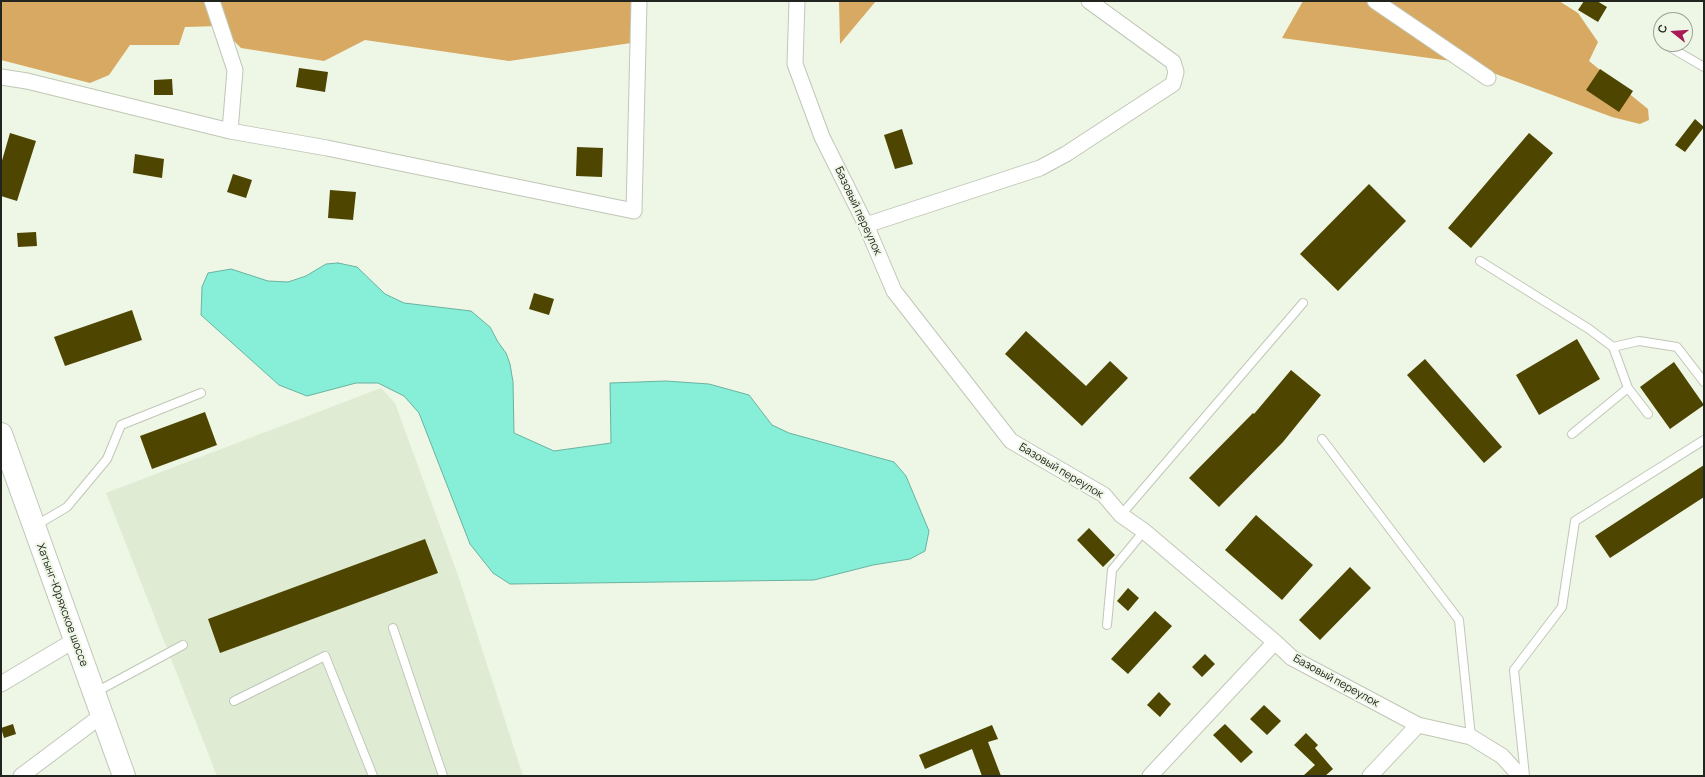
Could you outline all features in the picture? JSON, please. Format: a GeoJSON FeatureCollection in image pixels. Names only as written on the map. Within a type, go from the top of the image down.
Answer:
{"type":"FeatureCollection","features":[{"type":"Feature","properties":{"kind":"main road","name":"Хатынг-Юряхское шоссе"},"geometry":{"type":"LineString","coordinates":[[2,439],[101,716],[124,776]]}},
{"type":"Feature","properties":{"kind":"street"},"geometry":{"type":"LineString","coordinates":[[212,1],[235,70],[230,131]]}},
{"type":"Feature","properties":{"kind":"street"},"geometry":{"type":"LineString","coordinates":[[1,76],[27,81],[230,131],[335,150],[634,211],[639,1]]}},
{"type":"Feature","properties":{"kind":"street","name":"Базовый переулок"},"geometry":{"type":"LineString","coordinates":[[797,1],[795,64],[822,137],[866,225],[894,291],[1011,441],[1104,495],[1121,515],[1144,531],[1292,658],[1418,725],[1471,737],[1502,756],[1520,776]]}},
{"type":"Feature","properties":{"kind":"street"},"geometry":{"type":"LineString","coordinates":[[866,225],[1040,168],[1066,154],[1173,84],[1176,72],[1173,62],[1089,1]]}},
{"type":"Feature","properties":{"kind":"street"},"geometry":{"type":"LineString","coordinates":[[1375,1],[1488,78]]}},
{"type":"Feature","properties":{"kind":"street"},"geometry":{"type":"LineString","coordinates":[[1,684],[75,640]]}},
{"type":"Feature","properties":{"kind":"street"},"geometry":{"type":"LineString","coordinates":[[1150,776],[1275,642]]}},
{"type":"Feature","properties":{"kind":"street"},"geometry":{"type":"LineString","coordinates":[[21,776],[101,716]]}},
{"type":"Feature","properties":{"kind":"street"},"geometry":{"type":"LineString","coordinates":[[1370,776],[1418,725]]}},
{"type":"Feature","properties":{"kind":"lane"},"geometry":{"type":"LineString","coordinates":[[1678,52],[1704,67]]}},
{"type":"Feature","properties":{"kind":"lane"},"geometry":{"type":"LineString","coordinates":[[1480,261],[1589,329],[1613,348],[1628,388],[1648,414]]}},
{"type":"Feature","properties":{"kind":"lane"},"geometry":{"type":"LineString","coordinates":[[1121,515],[1302,303]]}},
{"type":"Feature","properties":{"kind":"lane"},"geometry":{"type":"LineString","coordinates":[[1613,348],[1639,341],[1677,347],[1704,382]]}},
{"type":"Feature","properties":{"kind":"lane"},"geometry":{"type":"LineString","coordinates":[[1572,434],[1628,388]]}},
{"type":"Feature","properties":{"kind":"lane"},"geometry":{"type":"LineString","coordinates":[[34,526],[67,507],[106,459],[120,425],[201,393]]}},
{"type":"Feature","properties":{"kind":"lane"},"geometry":{"type":"LineString","coordinates":[[1322,439],[1459,620],[1471,737]]}},
{"type":"Feature","properties":{"kind":"lane"},"geometry":{"type":"LineString","coordinates":[[1525,776],[1514,670],[1562,607],[1575,521],[1704,440]]}},
{"type":"Feature","properties":{"kind":"lane"},"geometry":{"type":"LineString","coordinates":[[1107,626],[1112,570],[1144,531]]}},
{"type":"Feature","properties":{"kind":"lane"},"geometry":{"type":"LineString","coordinates":[[393,628],[443,776]]}},
{"type":"Feature","properties":{"kind":"lane"},"geometry":{"type":"LineString","coordinates":[[94,694],[183,645]]}},
{"type":"Feature","properties":{"kind":"lane"},"geometry":{"type":"LineString","coordinates":[[234,701],[325,656],[373,776]]}},
{"type":"Feature","properties":{"kind":"shaded area"},"geometry":{"type":"Polygon","coordinates":[[[1,1],[632,1],[631,43],[509,61],[365,40],[324,61],[241,48],[219,26],[185,27],[179,45],[130,45],[109,75],[90,83],[1,60],[1,1]]]}},
{"type":"Feature","properties":{"kind":"shaded area"},"geometry":{"type":"Polygon","coordinates":[[[839,1],[876,1],[840,44],[839,1]]]}},
{"type":"Feature","properties":{"kind":"shaded area"},"geometry":{"type":"Polygon","coordinates":[[[1303,1],[1559,1],[1578,13],[1598,42],[1589,61],[1648,109],[1649,120],[1640,124],[1612,117],[1466,63],[1282,38],[1303,1]]]}},
{"type":"Feature","properties":{"kind":"shaded area"},"geometry":{"type":"Polygon","coordinates":[[[381,388],[395,403],[460,581],[523,776],[217,776],[106,493],[381,388]]]}},
{"type":"Feature","properties":{"kind":"water"},"geometry":{"type":"Polygon","coordinates":[[[338,263],[357,267],[385,294],[404,303],[471,311],[490,327],[506,353],[510,364],[513,382],[514,433],[554,451],[611,443],[610,383],[666,381],[709,384],[749,395],[772,425],[789,433],[894,462],[906,476],[929,531],[925,551],[910,559],[873,565],[814,580],[510,584],[493,573],[470,544],[419,413],[404,396],[378,383],[356,383],[307,396],[279,385],[201,315],[202,287],[208,273],[231,269],[268,281],[288,282],[306,276],[326,264],[338,263]]]}},
{"type":"Feature","properties":{"kind":"building"},"geometry":{"type":"Polygon","coordinates":[[[1584,1],[1597,1],[1607,7],[1598,22],[1578,10],[1584,1]]]}},
{"type":"Feature","properties":{"kind":"building"},"geometry":{"type":"Polygon","coordinates":[[[299,68],[328,72],[325,92],[296,87],[299,68]]]}},
{"type":"Feature","properties":{"kind":"building"},"geometry":{"type":"Polygon","coordinates":[[[1600,69],[1633,91],[1619,112],[1586,90],[1600,69]]]}},
{"type":"Feature","properties":{"kind":"building"},"geometry":{"type":"Polygon","coordinates":[[[172,79],[173,95],[154,95],[154,80],[172,79]]]}},
{"type":"Feature","properties":{"kind":"building"},"geometry":{"type":"Polygon","coordinates":[[[1695,119],[1704,127],[1685,152],[1675,145],[1695,119]]]}},
{"type":"Feature","properties":{"kind":"building"},"geometry":{"type":"Polygon","coordinates":[[[902,129],[913,164],[895,169],[884,135],[902,129]]]}},
{"type":"Feature","properties":{"kind":"building"},"geometry":{"type":"Polygon","coordinates":[[[10,133],[36,141],[17,201],[1,196],[1,164],[10,133]]]}},
{"type":"Feature","properties":{"kind":"building"},"geometry":{"type":"Polygon","coordinates":[[[1529,133],[1553,153],[1471,248],[1448,228],[1529,133]]]}},
{"type":"Feature","properties":{"kind":"building"},"geometry":{"type":"Polygon","coordinates":[[[577,147],[603,148],[602,177],[576,176],[577,147]]]}},
{"type":"Feature","properties":{"kind":"building"},"geometry":{"type":"Polygon","coordinates":[[[135,154],[164,159],[162,178],[133,173],[135,154]]]}},
{"type":"Feature","properties":{"kind":"building"},"geometry":{"type":"Polygon","coordinates":[[[233,174],[252,180],[246,198],[227,192],[233,174]]]}},
{"type":"Feature","properties":{"kind":"building"},"geometry":{"type":"Polygon","coordinates":[[[1369,184],[1406,221],[1338,291],[1300,254],[1369,184]]]}},
{"type":"Feature","properties":{"kind":"building"},"geometry":{"type":"Polygon","coordinates":[[[330,190],[356,192],[353,220],[328,218],[330,190]]]}},
{"type":"Feature","properties":{"kind":"building"},"geometry":{"type":"Polygon","coordinates":[[[36,232],[37,246],[18,247],[17,233],[36,232]]]}},
{"type":"Feature","properties":{"kind":"building"},"geometry":{"type":"Polygon","coordinates":[[[534,293],[554,299],[549,315],[529,309],[534,293]]]}},
{"type":"Feature","properties":{"kind":"building"},"geometry":{"type":"Polygon","coordinates":[[[132,310],[142,340],[65,366],[54,337],[132,310]]]}},
{"type":"Feature","properties":{"kind":"building"},"geometry":{"type":"Polygon","coordinates":[[[1026,331],[1086,386],[1110,361],[1128,378],[1082,426],[1005,354],[1026,331]]]}},
{"type":"Feature","properties":{"kind":"building"},"geometry":{"type":"Polygon","coordinates":[[[1577,339],[1600,379],[1539,415],[1516,375],[1577,339]]]}},
{"type":"Feature","properties":{"kind":"building"},"geometry":{"type":"Polygon","coordinates":[[[1425,359],[1502,447],[1484,463],[1407,375],[1425,359]]]}},
{"type":"Feature","properties":{"kind":"building"},"geometry":{"type":"Polygon","coordinates":[[[1674,362],[1704,405],[1670,429],[1640,387],[1674,362]]]}},
{"type":"Feature","properties":{"kind":"building"},"geometry":{"type":"Polygon","coordinates":[[[1291,370],[1321,395],[1283,442],[1219,507],[1189,478],[1253,413],[1254,414],[1291,370]]]}},
{"type":"Feature","properties":{"kind":"building"},"geometry":{"type":"Polygon","coordinates":[[[205,412],[217,445],[152,469],[140,436],[205,412]]]}},
{"type":"Feature","properties":{"kind":"building"},"geometry":{"type":"Polygon","coordinates":[[[1704,465],[1704,497],[1610,558],[1595,536],[1704,465]]]}},
{"type":"Feature","properties":{"kind":"building"},"geometry":{"type":"Polygon","coordinates":[[[1256,515],[1313,565],[1282,600],[1225,550],[1256,515]]]}},
{"type":"Feature","properties":{"kind":"building"},"geometry":{"type":"Polygon","coordinates":[[[1089,528],[1115,555],[1103,567],[1077,540],[1089,528]]]}},
{"type":"Feature","properties":{"kind":"building"},"geometry":{"type":"Polygon","coordinates":[[[425,539],[438,573],[220,653],[208,619],[425,539]]]}},
{"type":"Feature","properties":{"kind":"building"},"geometry":{"type":"Polygon","coordinates":[[[1350,567],[1371,588],[1320,640],[1299,620],[1350,567]]]}},
{"type":"Feature","properties":{"kind":"building"},"geometry":{"type":"Polygon","coordinates":[[[1128,588],[1139,598],[1128,611],[1117,601],[1128,588]]]}},
{"type":"Feature","properties":{"kind":"building"},"geometry":{"type":"Polygon","coordinates":[[[1155,611],[1172,626],[1128,674],[1111,659],[1155,611]]]}},
{"type":"Feature","properties":{"kind":"building"},"geometry":{"type":"Polygon","coordinates":[[[1205,654],[1215,664],[1202,677],[1192,667],[1205,654]]]}},
{"type":"Feature","properties":{"kind":"building"},"geometry":{"type":"Polygon","coordinates":[[[1159,692],[1171,704],[1160,717],[1147,705],[1159,692]]]}},
{"type":"Feature","properties":{"kind":"building"},"geometry":{"type":"Polygon","coordinates":[[[1264,705],[1281,721],[1267,735],[1250,719],[1264,705]]]}},
{"type":"Feature","properties":{"kind":"building"},"geometry":{"type":"Polygon","coordinates":[[[13,724],[16,734],[4,738],[1,728],[13,724]]]}},
{"type":"Feature","properties":{"kind":"building"},"geometry":{"type":"Polygon","coordinates":[[[1225,724],[1253,752],[1241,763],[1213,735],[1225,724]]]}},
{"type":"Feature","properties":{"kind":"building"},"geometry":{"type":"Polygon","coordinates":[[[992,725],[998,739],[988,742],[1001,776],[982,776],[972,749],[925,769],[919,755],[992,725]]]}},
{"type":"Feature","properties":{"kind":"building"},"geometry":{"type":"Polygon","coordinates":[[[1306,733],[1318,745],[1315,748],[1333,769],[1325,776],[1303,776],[1315,765],[1294,745],[1306,733]]]}}]}
